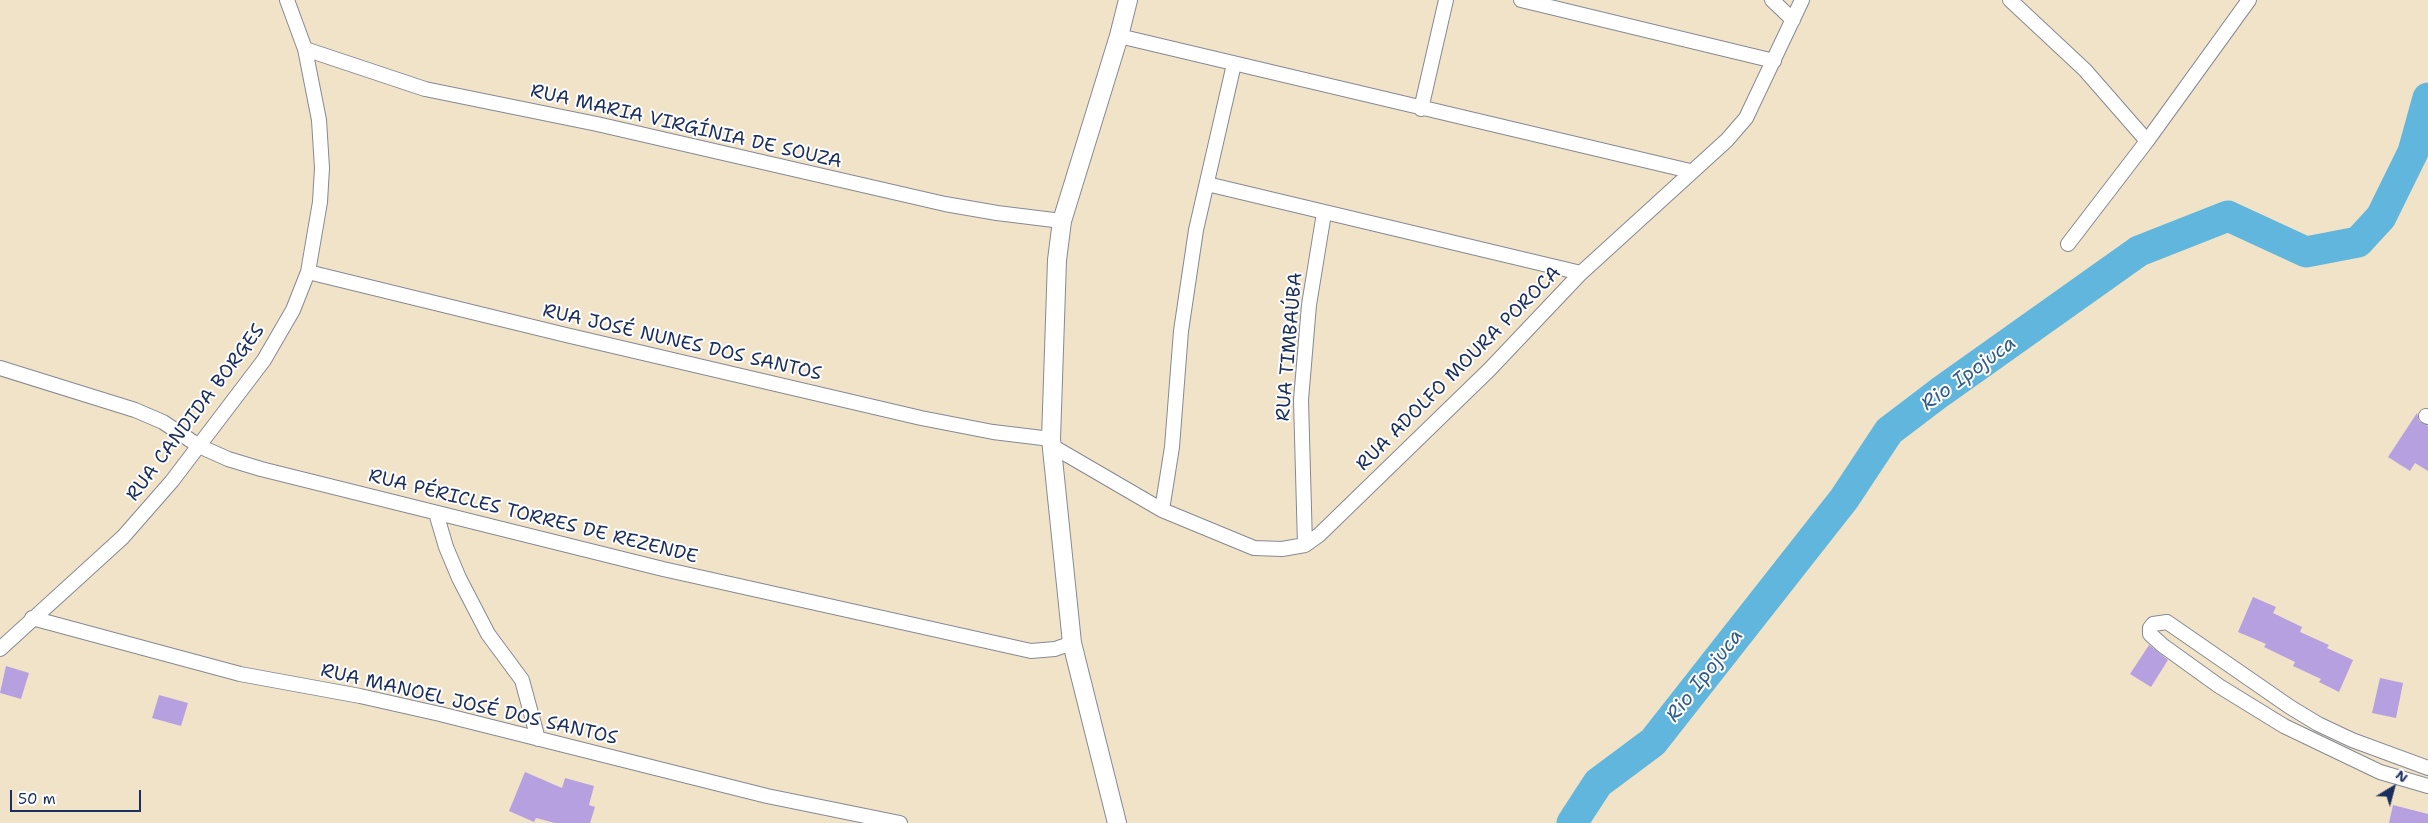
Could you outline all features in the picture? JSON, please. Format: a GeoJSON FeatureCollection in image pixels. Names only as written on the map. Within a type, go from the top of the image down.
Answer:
{"type":"FeatureCollection","features":[{"type":"Feature","properties":{"kind":"street","name":"RUA CANDIDA BORGES"},"geometry":{"type":"LineString","coordinates":[[0,649],[123,536],[199,446],[278,338],[293,310],[308,272],[320,202],[322,168],[319,120],[305,49],[287,0]]}},
{"type":"Feature","properties":{"kind":"street"},"geometry":{"type":"LineString","coordinates":[[1117,823],[1072,643],[1051,443],[1057,260],[1062,221],[1119,36],[1128,0]]}},
{"type":"Feature","properties":{"kind":"street"},"geometry":{"type":"LineString","coordinates":[[1421,109],[1446,0]]}},
{"type":"Feature","properties":{"kind":"street"},"geometry":{"type":"LineString","coordinates":[[1523,0],[1774,62]]}},
{"type":"Feature","properties":{"kind":"street"},"geometry":{"type":"LineString","coordinates":[[1772,0],[1793,20]]}},
{"type":"Feature","properties":{"kind":"street","name":"RUA ADOLFO MOURA POROCA"},"geometry":{"type":"LineString","coordinates":[[1051,443],[1162,510],[1254,548],[1282,549],[1305,545],[1319,535],[1489,370],[1581,273],[1690,171],[1727,140],[1746,118],[1802,0]]}},
{"type":"Feature","properties":{"kind":"street"},"geometry":{"type":"LineString","coordinates":[[2010,0],[2084,70],[2147,141]]}},
{"type":"Feature","properties":{"kind":"street"},"geometry":{"type":"LineString","coordinates":[[2068,244],[2147,141],[2249,0]]}},
{"type":"Feature","properties":{"kind":"street"},"geometry":{"type":"LineString","coordinates":[[1119,36],[1421,109],[1690,171]]}},
{"type":"Feature","properties":{"kind":"street","name":"RUA MARIA VIRGÍNIA DE SOUZA"},"geometry":{"type":"LineString","coordinates":[[305,49],[425,89],[597,124],[945,204],[1062,221]]}},
{"type":"Feature","properties":{"kind":"street"},"geometry":{"type":"LineString","coordinates":[[1162,510],[1172,447],[1181,331],[1196,230],[1234,64]]}},
{"type":"Feature","properties":{"kind":"street"},"geometry":{"type":"LineString","coordinates":[[1207,184],[1581,273]]}},
{"type":"Feature","properties":{"kind":"street","name":"RUA TIMBAÚBA"},"geometry":{"type":"LineString","coordinates":[[1305,545],[1301,400],[1309,305],[1324,213]]}},
{"type":"Feature","properties":{"kind":"street","name":"RUA JOSÉ NUNES DOS SANTOS"},"geometry":{"type":"LineString","coordinates":[[308,272],[575,338],[921,418],[1051,443]]}},
{"type":"Feature","properties":{"kind":"street","name":"RUA PÉRICLES TORRES DE REZENDE"},"geometry":{"type":"LineString","coordinates":[[0,368],[135,410],[163,422],[199,446],[228,459],[261,469],[663,569],[1031,651],[1044,651],[1072,643]]}},
{"type":"Feature","properties":{"kind":"street"},"geometry":{"type":"LineString","coordinates":[[436,513],[446,547],[459,578],[488,634],[522,680],[538,739]]}},
{"type":"Feature","properties":{"kind":"street","name":"RUA MANOEL JOSÉ DOS SANTOS"},"geometry":{"type":"LineString","coordinates":[[32,618],[240,674],[360,696],[767,796],[900,823]]}},
{"type":"Feature","properties":{"kind":"street"},"geometry":{"type":"LineString","coordinates":[[2428,768],[2352,740],[2318,724],[2290,707],[2167,622],[2153,624],[2150,628],[2150,634],[2162,645],[2219,686],[2284,726],[2380,772],[2428,786]]}},
{"type":"Feature","properties":{"kind":"building"},"geometry":{"type":"Polygon","coordinates":[[[2417,413],[2419,421],[2428,426],[2428,471],[2415,463],[2410,471],[2388,457],[2417,413]]]}},
{"type":"Feature","properties":{"kind":"building"},"geometry":{"type":"Polygon","coordinates":[[[2253,597],[2276,607],[2273,613],[2302,627],[2300,632],[2329,645],[2327,648],[2353,660],[2339,692],[2319,682],[2321,679],[2293,666],[2295,662],[2264,647],[2266,644],[2238,632],[2253,597]]]}},
{"type":"Feature","properties":{"kind":"building"},"geometry":{"type":"Polygon","coordinates":[[[2149,645],[2168,660],[2151,687],[2130,674],[2149,645]]]}},
{"type":"Feature","properties":{"kind":"building"},"geometry":{"type":"Polygon","coordinates":[[[6,666],[29,673],[21,699],[0,693],[6,666]]]}},
{"type":"Feature","properties":{"kind":"building"},"geometry":{"type":"Polygon","coordinates":[[[2380,678],[2403,683],[2396,718],[2372,713],[2380,678]]]}},
{"type":"Feature","properties":{"kind":"building"},"geometry":{"type":"Polygon","coordinates":[[[159,695],[188,703],[181,726],[152,718],[159,695]]]}},
{"type":"Feature","properties":{"kind":"building"},"geometry":{"type":"Polygon","coordinates":[[[525,772],[562,788],[565,778],[594,786],[589,805],[595,807],[590,823],[555,823],[536,818],[534,822],[509,811],[525,772]]]}},
{"type":"Feature","properties":{"kind":"building"},"geometry":{"type":"Polygon","coordinates":[[[2393,805],[2428,814],[2428,823],[2389,823],[2393,805]]]}},
{"type":"Feature","properties":{"kind":"waterway","name":"Rio Ipojuca"},"geometry":{"type":"LineString","coordinates":[[1572,823],[1598,783],[1653,742],[1844,499],[1889,431],[1939,393],[2139,251],[2228,216],[2306,252],[2358,242],[2381,217],[2413,152],[2428,98]]}}]}
